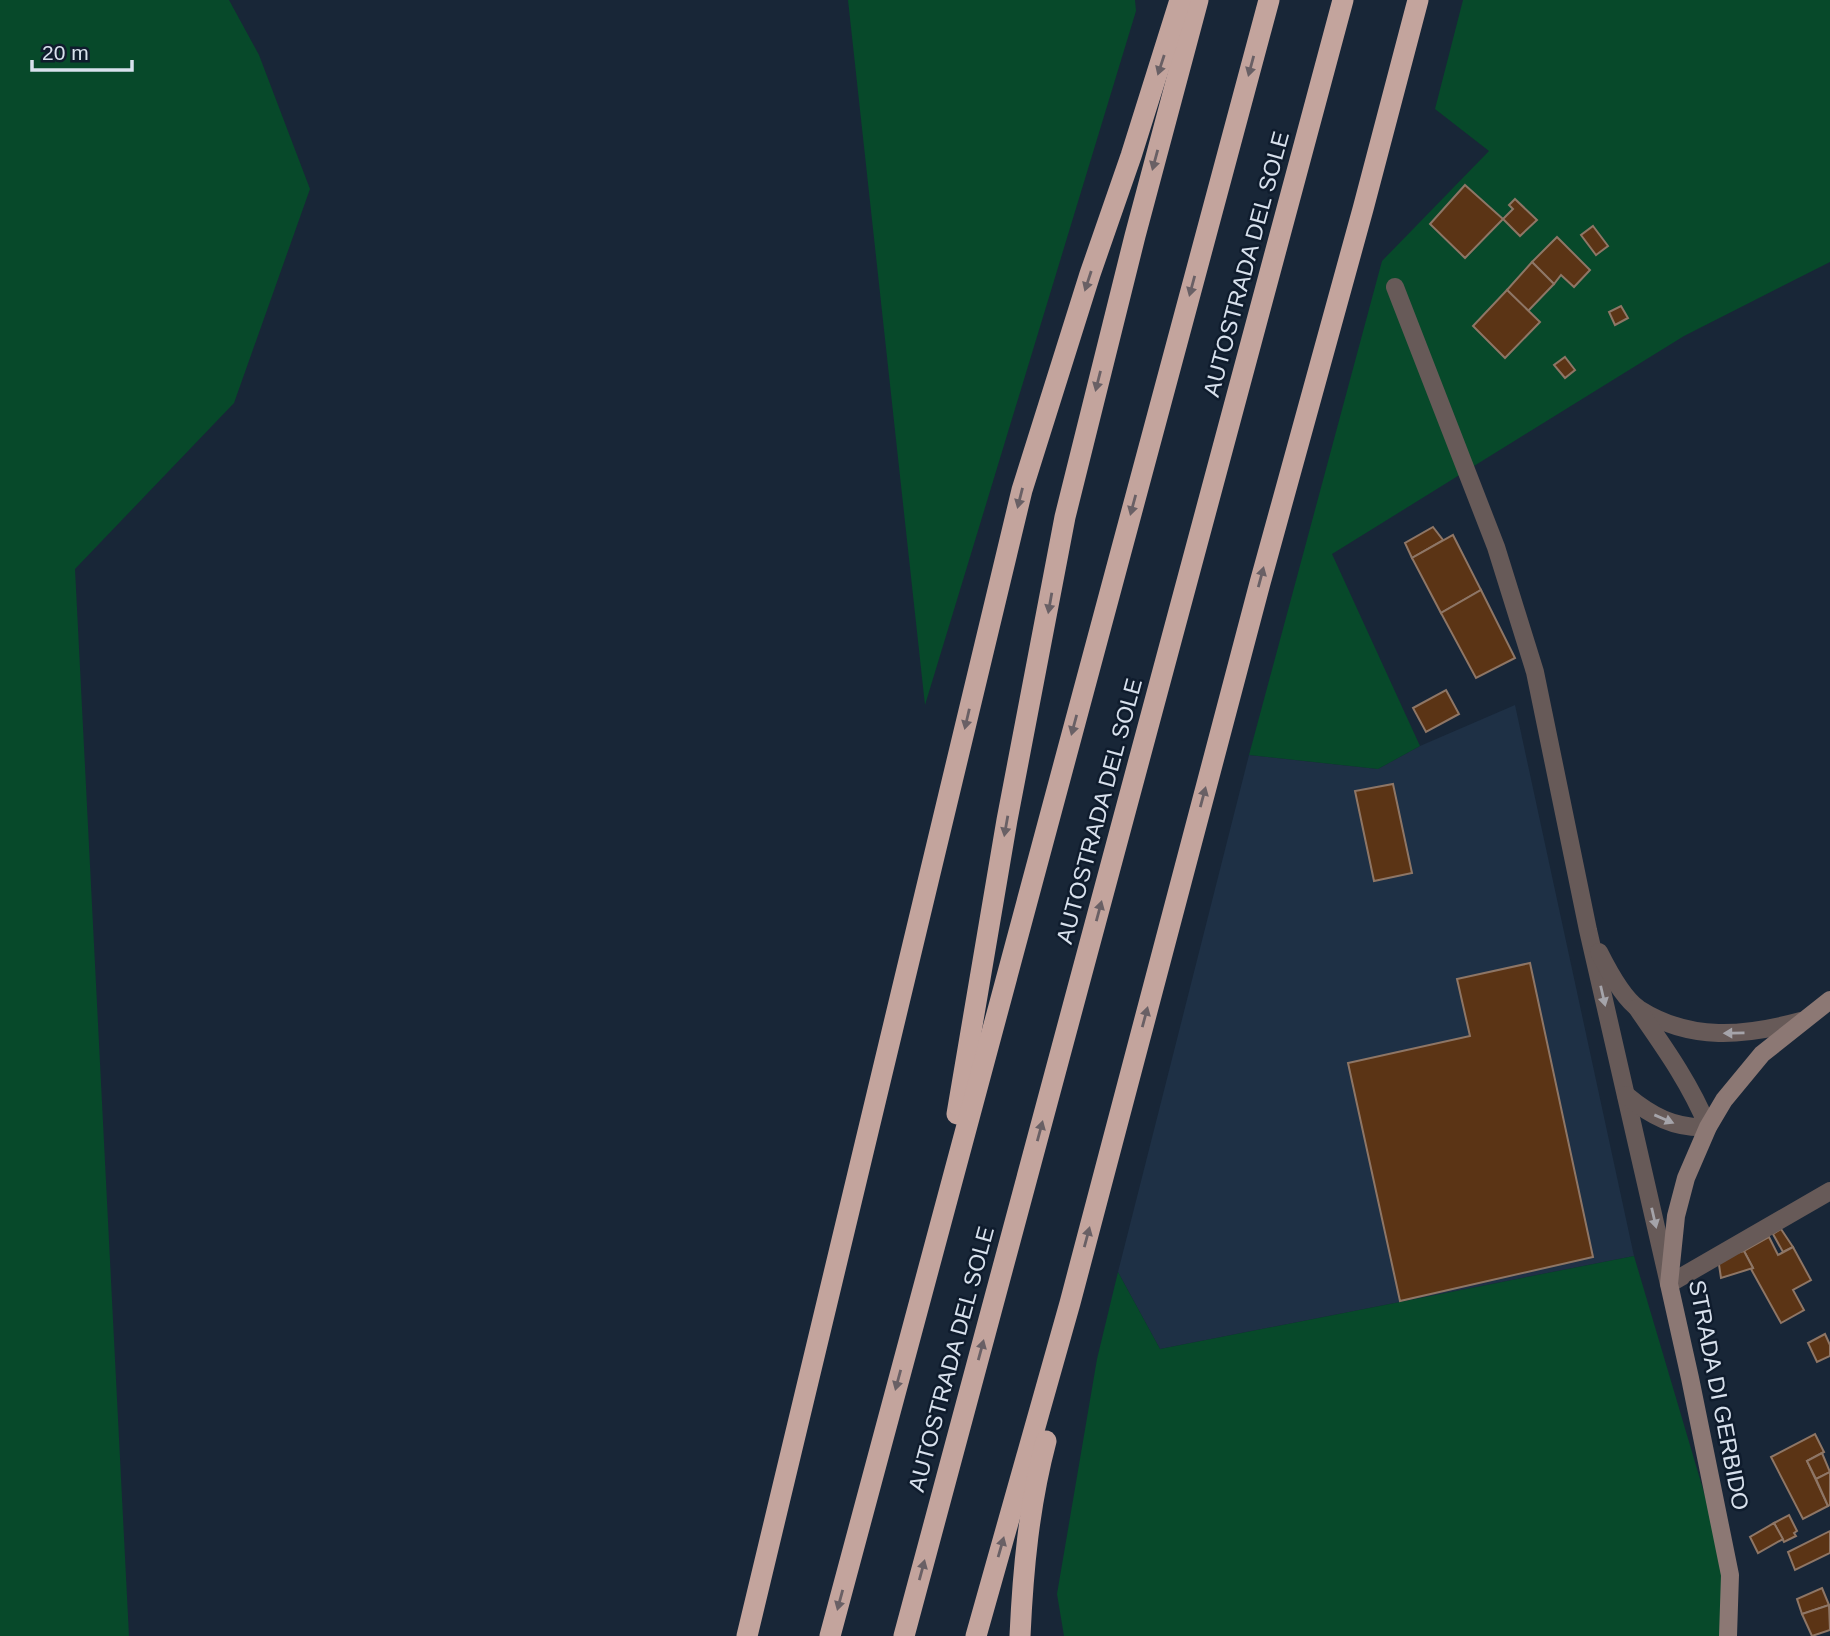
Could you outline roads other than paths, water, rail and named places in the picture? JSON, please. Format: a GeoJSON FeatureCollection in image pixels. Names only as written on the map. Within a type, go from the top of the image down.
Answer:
{"type":"FeatureCollection","features":[{"type":"Feature","properties":{"kind":"highway"},"geometry":{"type":"LineString","coordinates":[[747,1636],[1022,490],[1180,0]]}},
{"type":"Feature","properties":{"kind":"highway"},"geometry":{"type":"LineString","coordinates":[[935,1244],[1007,820],[1065,517],[1135,236],[1198,0]]}},
{"type":"Feature","properties":{"kind":"highway","name":"AUTOSTRADA DEL SOLE"},"geometry":{"type":"LineString","coordinates":[[830,1636],[1269,0]]}},
{"type":"Feature","properties":{"kind":"highway","name":"AUTOSTRADA DEL SOLE"},"geometry":{"type":"LineString","coordinates":[[904,1636],[1343,0]]}},
{"type":"Feature","properties":{"kind":"highway"},"geometry":{"type":"LineString","coordinates":[[976,1636],[1070,1303],[1260,583],[1418,0]]}},
{"type":"Feature","properties":{"kind":"highway"},"geometry":{"type":"LineString","coordinates":[[1363,209],[1432,0]]}},
{"type":"Feature","properties":{"kind":"highway"},"geometry":{"type":"LineString","coordinates":[[1020,1636],[1023,1571],[1034,1488],[1056,1400],[1070,1303]]}},
{"type":"Feature","properties":{"kind":"street","name":"STRADA DI GERBIDO"},"geometry":{"type":"LineString","coordinates":[[1728,1636],[1730,1575],[1669,1284],[1676,1216],[1686,1178],[1708,1127],[1724,1100],[1755,1062],[1801,1021],[1830,1000]]}},
{"type":"Feature","properties":{"kind":"lane"},"geometry":{"type":"LineString","coordinates":[[1395,287],[1496,547],[1535,672],[1588,930],[1669,1284],[1830,1191]]}},
{"type":"Feature","properties":{"kind":"lane","name":"STRADA DI GERBIDO"},"geometry":{"type":"LineString","coordinates":[[1588,930],[1607,968],[1681,1072],[1708,1127]]}},
{"type":"Feature","properties":{"kind":"lane","name":"STRADA DI GERBIDO"},"geometry":{"type":"LineString","coordinates":[[1637,1008],[1679,1027],[1733,1034],[1760,1032],[1801,1021]]}},
{"type":"Feature","properties":{"kind":"lane"},"geometry":{"type":"LineString","coordinates":[[1626,1095],[1645,1111],[1671,1123],[1688,1128],[1708,1127]]}}]}
